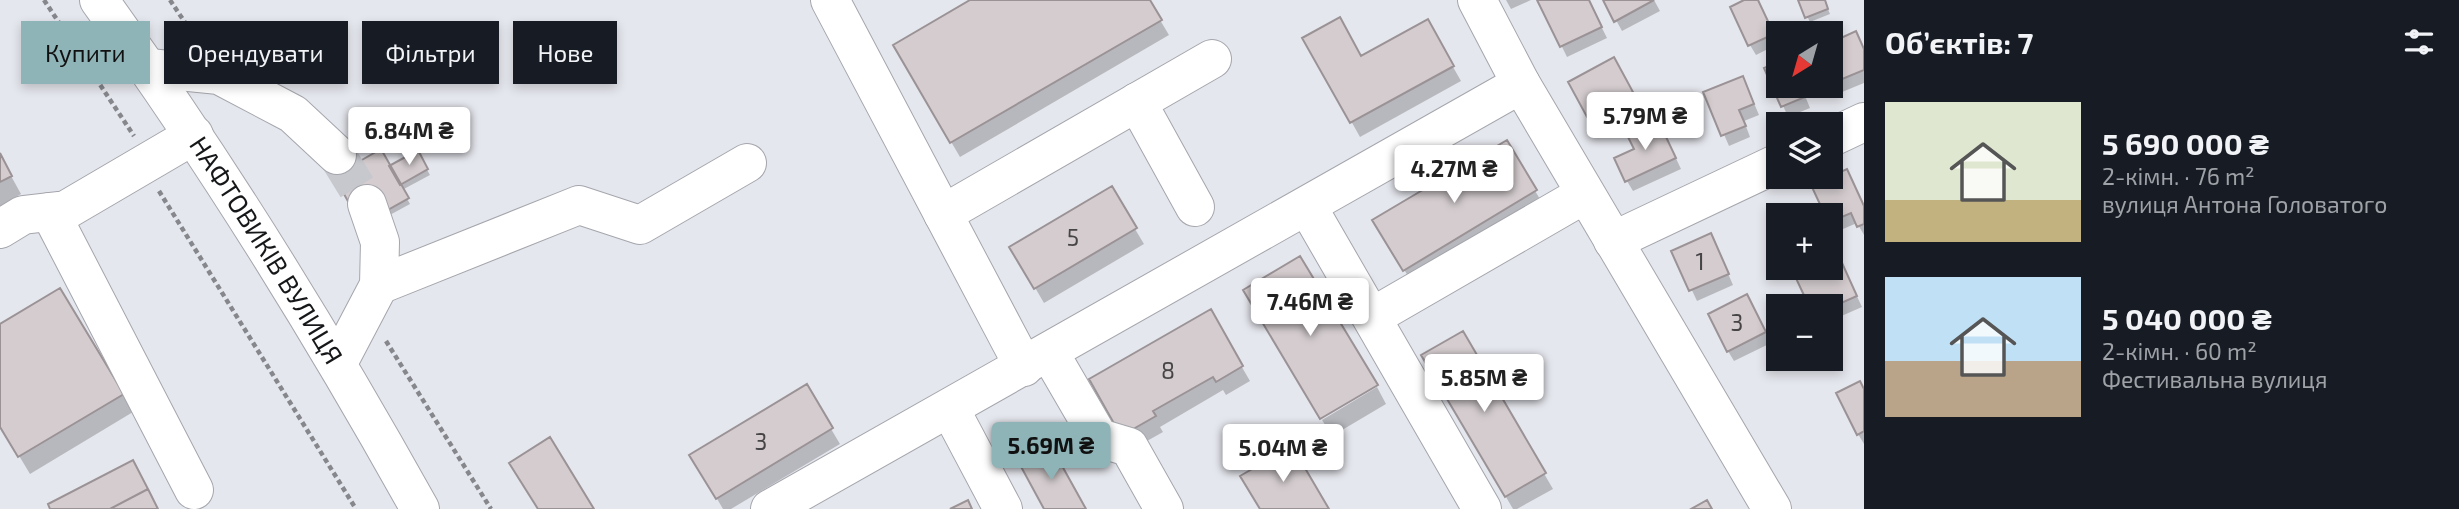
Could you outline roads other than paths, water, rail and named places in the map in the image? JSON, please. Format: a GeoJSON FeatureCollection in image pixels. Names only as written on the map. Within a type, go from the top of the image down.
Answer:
{"type":"FeatureCollection","features":[{"type":"Feature","properties":{"kind":"street","name":"НАФТОВИКІВ ВУЛИЦЯ"},"geometry":{"type":"LineString","coordinates":[[99,0],[114,21]]}},
{"type":"Feature","properties":{"kind":"street"},"geometry":{"type":"LineString","coordinates":[[831,0],[943,214],[1036,359],[1099,438],[1129,447],[1164,509]]}},
{"type":"Feature","properties":{"kind":"street"},"geometry":{"type":"LineString","coordinates":[[1477,0],[1521,84],[1772,509]]}},
{"type":"Feature","properties":{"kind":"street"},"geometry":{"type":"LineString","coordinates":[[943,214],[1212,59]]}},
{"type":"Feature","properties":{"kind":"street"},"geometry":{"type":"LineString","coordinates":[[150,68],[219,75],[293,114],[337,155]]}},
{"type":"Feature","properties":{"kind":"street","name":"НАФТОВИКІВ ВУЛИЦЯ"},"geometry":{"type":"LineString","coordinates":[[150,69],[246,212],[338,363],[420,509]]}},
{"type":"Feature","properties":{"kind":"street"},"geometry":{"type":"LineString","coordinates":[[770,509],[813,499],[950,409],[1521,84]]}},
{"type":"Feature","properties":{"kind":"street"},"geometry":{"type":"LineString","coordinates":[[1138,102],[1195,207]]}},
{"type":"Feature","properties":{"kind":"street"},"geometry":{"type":"LineString","coordinates":[[1843,132],[1864,122]]}},
{"type":"Feature","properties":{"kind":"street"},"geometry":{"type":"LineString","coordinates":[[0,229],[23,215],[66,211],[194,135]]}},
{"type":"Feature","properties":{"kind":"street"},"geometry":{"type":"LineString","coordinates":[[372,297],[579,205],[640,225],[747,163]]}},
{"type":"Feature","properties":{"kind":"street"},"geometry":{"type":"LineString","coordinates":[[1613,242],[1766,169]]}},
{"type":"Feature","properties":{"kind":"street"},"geometry":{"type":"LineString","coordinates":[[1371,317],[1585,194]]}},
{"type":"Feature","properties":{"kind":"street"},"geometry":{"type":"LineString","coordinates":[[338,363],[372,297],[380,242],[367,204]]}},
{"type":"Feature","properties":{"kind":"street"},"geometry":{"type":"LineString","coordinates":[[1307,206],[1482,509]]}},
{"type":"Feature","properties":{"kind":"street"},"geometry":{"type":"LineString","coordinates":[[50,212],[194,491]]}},
{"type":"Feature","properties":{"kind":"street"},"geometry":{"type":"LineString","coordinates":[[950,409],[1003,509]]}},
{"type":"Feature","properties":{"kind":"tunnel"},"geometry":{"type":"LineString","coordinates":[[337,155],[367,204]]}}]}
